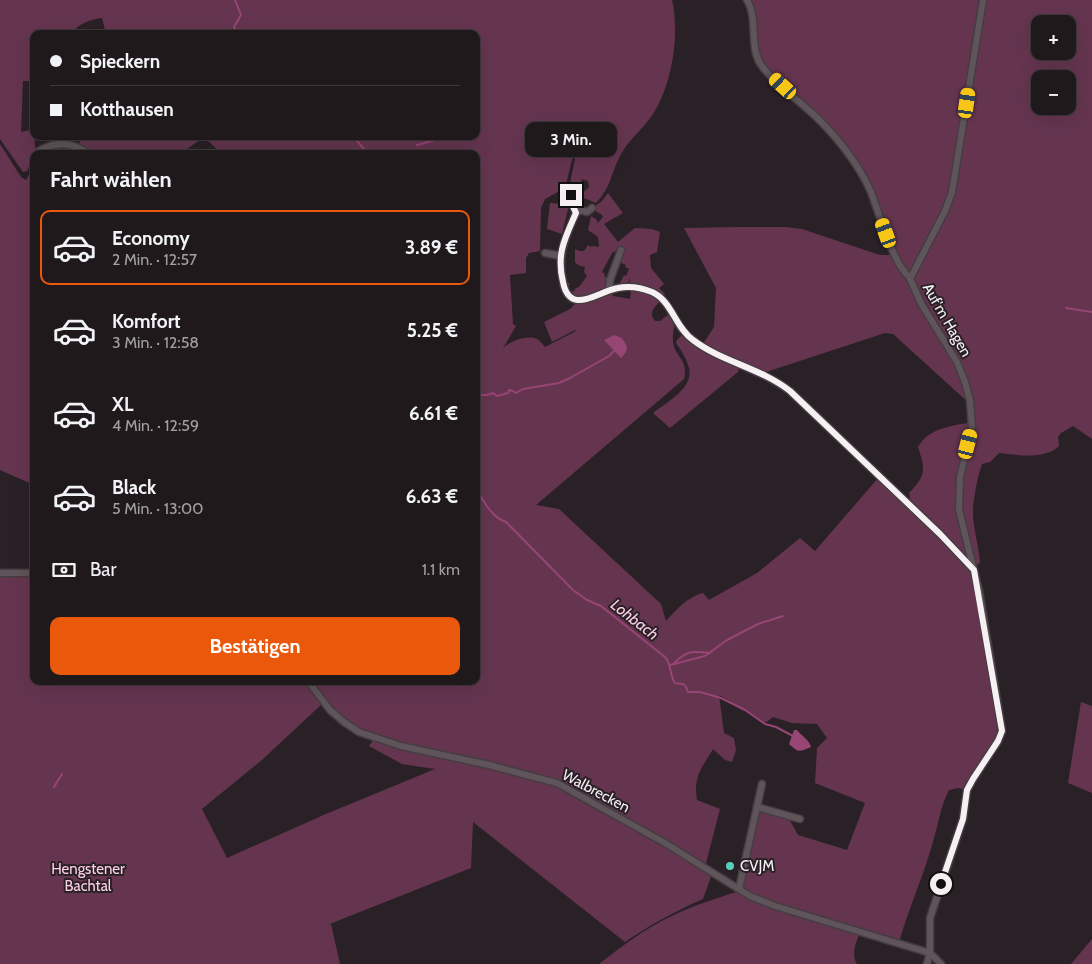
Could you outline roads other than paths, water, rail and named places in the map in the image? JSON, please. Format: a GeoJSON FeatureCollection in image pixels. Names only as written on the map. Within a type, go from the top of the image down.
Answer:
{"type":"FeatureCollection","features":[{"type":"Feature","properties":{"kind":"street"},"geometry":{"type":"LineString","coordinates":[[747,0],[752,11],[759,61],[771,76],[827,127],[856,165],[869,187],[893,252],[903,270],[910,277]]}},
{"type":"Feature","properties":{"kind":"street","name":"Auf'm Hagen"},"geometry":{"type":"LineString","coordinates":[[927,964],[930,953],[930,918],[963,819],[967,790],[998,741],[1002,731],[974,570],[961,519],[959,498],[961,472],[972,427],[968,392],[957,362],[922,306],[910,280],[945,211],[952,192],[983,0]]}},
{"type":"Feature","properties":{"kind":"street"},"geometry":{"type":"LineString","coordinates":[[40,150],[48,145],[66,144],[82,150]]}},
{"type":"Feature","properties":{"kind":"street"},"geometry":{"type":"LineString","coordinates":[[571,195],[576,213]]}},
{"type":"Feature","properties":{"kind":"street"},"geometry":{"type":"LineString","coordinates":[[592,208],[587,212],[580,210],[576,213],[563,242],[560,256],[561,274],[567,293],[572,299],[584,300],[618,288],[634,288],[654,293],[669,307],[678,324],[692,340],[712,352],[782,385],[974,570]]}},
{"type":"Feature","properties":{"kind":"street"},"geometry":{"type":"LineString","coordinates":[[609,290],[610,280],[621,250]]}},
{"type":"Feature","properties":{"kind":"street"},"geometry":{"type":"LineString","coordinates":[[545,252],[560,256]]}},
{"type":"Feature","properties":{"kind":"street"},"geometry":{"type":"LineString","coordinates":[[0,573],[30,573]]}},
{"type":"Feature","properties":{"kind":"street","name":"Walbrecken"},"geometry":{"type":"LineString","coordinates":[[311,685],[330,710],[359,732],[401,746],[489,765],[557,783],[649,834],[753,898],[930,953]]}},
{"type":"Feature","properties":{"kind":"street"},"geometry":{"type":"LineString","coordinates":[[739,889],[762,784]]}},
{"type":"Feature","properties":{"kind":"street"},"geometry":{"type":"LineString","coordinates":[[757,808],[800,819]]}},
{"type":"Feature","properties":{"kind":"street"},"geometry":{"type":"LineString","coordinates":[[930,953],[941,964]]}},
{"type":"Feature","properties":{"kind":"waterway","name":"Lohbach"},"geometry":{"type":"LineString","coordinates":[[235,0],[241,15],[234,27],[236,30]]}},
{"type":"Feature","properties":{"kind":"waterway","name":"Lohbach"},"geometry":{"type":"LineString","coordinates":[[356,140],[365,150]]}},
{"type":"Feature","properties":{"kind":"waterway"},"geometry":{"type":"LineString","coordinates":[[417,145],[435,140]]}},
{"type":"Feature","properties":{"kind":"waterway"},"geometry":{"type":"LineString","coordinates":[[1066,308],[1092,312]]}},
{"type":"Feature","properties":{"kind":"waterway"},"geometry":{"type":"LineString","coordinates":[[480,395],[493,393],[497,396],[508,393],[509,390],[516,393],[523,389],[559,383],[609,356],[614,351]]}},
{"type":"Feature","properties":{"kind":"waterway","name":"Lohbach"},"geometry":{"type":"LineString","coordinates":[[480,495],[492,513],[506,522],[573,590],[587,600],[601,606],[665,657],[669,663],[675,683],[685,685],[688,692],[700,692],[721,698],[745,710],[765,724],[776,727],[793,736]]}},
{"type":"Feature","properties":{"kind":"waterway"},"geometry":{"type":"LineString","coordinates":[[670,665],[705,656],[727,640],[758,624],[783,616]]}},
{"type":"Feature","properties":{"kind":"waterway"},"geometry":{"type":"LineString","coordinates":[[674,663],[690,652],[710,653]]}},
{"type":"Feature","properties":{"kind":"waterway"},"geometry":{"type":"LineString","coordinates":[[54,787],[62,774]]}},
{"type":"Feature","properties":{"kind":"place","name":"CVJM"},"geometry":{"type":"Point","coordinates":[730,866]}},
{"type":"Feature","properties":{"kind":"park label","name":"Hengstener Bachtal"},"geometry":{"type":"Point","coordinates":[88,878]}}]}
